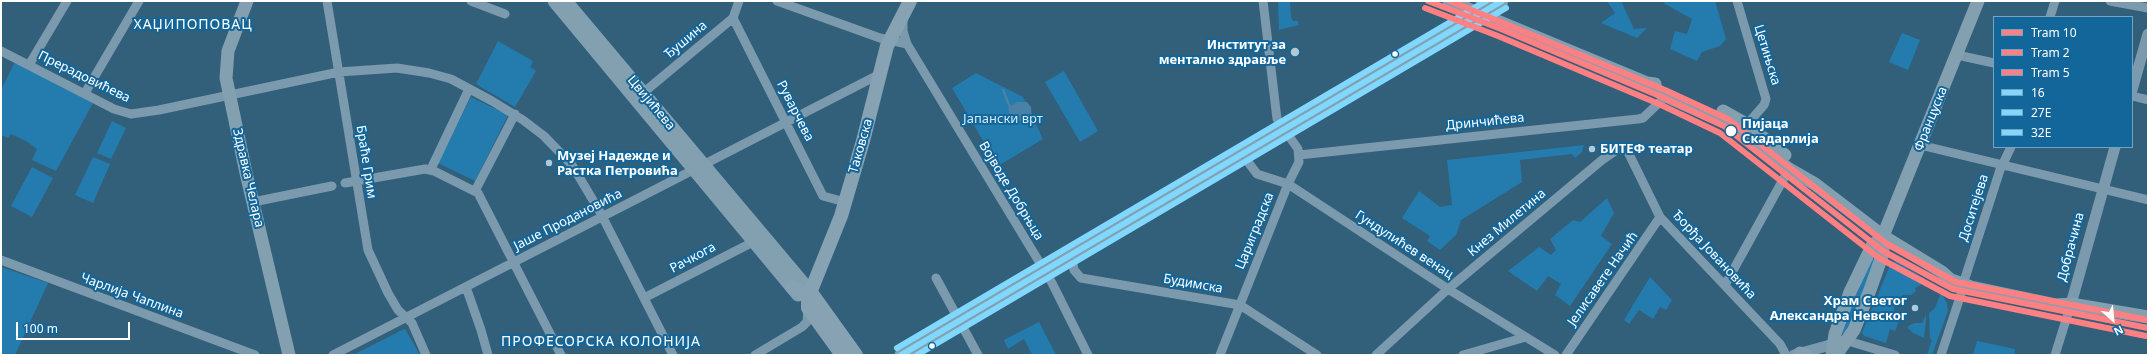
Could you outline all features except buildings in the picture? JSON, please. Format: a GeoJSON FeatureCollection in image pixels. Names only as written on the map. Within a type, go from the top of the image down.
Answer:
{"type":"FeatureCollection","features":[{"type":"Feature","properties":{"kind":"main road","name":"Здравка Челара"},"geometry":{"type":"LineString","coordinates":[[247,1],[227,58],[226,78],[289,355]]}},
{"type":"Feature","properties":{"kind":"main road","name":"Цвијићева"},"geometry":{"type":"LineString","coordinates":[[554,1],[810,291],[856,355]]}},
{"type":"Feature","properties":{"kind":"main road","name":"Цвијићева"},"geometry":{"type":"LineString","coordinates":[[566,1],[643,93],[755,241],[808,308],[842,355]]}},
{"type":"Feature","properties":{"kind":"main road"},"geometry":{"type":"LineString","coordinates":[[1449,1],[1481,7],[1647,83],[1666,96],[1744,129]]}},
{"type":"Feature","properties":{"kind":"main road"},"geometry":{"type":"LineString","coordinates":[[901,355],[1284,130],[1481,7],[1502,1]]}},
{"type":"Feature","properties":{"kind":"main road","name":"Француска"},"geometry":{"type":"LineString","coordinates":[[1883,236],[1978,1]]}},
{"type":"Feature","properties":{"kind":"main road","name":"Таковска"},"geometry":{"type":"LineString","coordinates":[[808,308],[810,291],[831,244],[845,202],[863,141],[889,40],[907,6]]}},
{"type":"Feature","properties":{"kind":"main road"},"geometry":{"type":"LineString","coordinates":[[1647,83],[1667,87],[1722,110],[1744,129],[1883,236],[1942,272],[1951,280],[1964,281],[2056,305],[2070,304],[2148,317]]}},
{"type":"Feature","properties":{"kind":"main road"},"geometry":{"type":"LineString","coordinates":[[1666,96],[1674,92],[1685,94]]}},
{"type":"Feature","properties":{"kind":"main road"},"geometry":{"type":"LineString","coordinates":[[1834,351],[1848,341],[1854,330],[1883,253],[1883,236]]}},
{"type":"Feature","properties":{"kind":"main road"},"geometry":{"type":"LineString","coordinates":[[1834,351],[1850,292],[1860,268],[1872,246],[1883,236]]}},
{"type":"Feature","properties":{"kind":"main road"},"geometry":{"type":"LineString","coordinates":[[792,287],[802,293],[810,291]]}},
{"type":"Feature","properties":{"kind":"street"},"geometry":{"type":"LineString","coordinates":[[29,65],[67,1]]}},
{"type":"Feature","properties":{"kind":"street"},"geometry":{"type":"LineString","coordinates":[[85,93],[138,1]]}},
{"type":"Feature","properties":{"kind":"street","name":"Браће Грим"},"geometry":{"type":"LineString","coordinates":[[327,1],[356,181],[371,259],[396,308],[406,317]]}},
{"type":"Feature","properties":{"kind":"street"},"geometry":{"type":"LineString","coordinates":[[472,1],[505,14]]}},
{"type":"Feature","properties":{"kind":"street"},"geometry":{"type":"LineString","coordinates":[[733,18],[739,1]]}},
{"type":"Feature","properties":{"kind":"street"},"geometry":{"type":"LineString","coordinates":[[777,1],[889,40],[907,44]]}},
{"type":"Feature","properties":{"kind":"street"},"geometry":{"type":"LineString","coordinates":[[1263,1],[1277,119],[1298,149],[1299,155]]}},
{"type":"Feature","properties":{"kind":"street","name":"Цетињска"},"geometry":{"type":"LineString","coordinates":[[1737,1],[1765,93],[1764,105],[1744,129]]}},
{"type":"Feature","properties":{"kind":"street"},"geometry":{"type":"LineString","coordinates":[[2050,16],[2055,1]]}},
{"type":"Feature","properties":{"kind":"street"},"geometry":{"type":"LineString","coordinates":[[2110,1],[2148,8]]}},
{"type":"Feature","properties":{"kind":"street","name":"Војводе Добрњца"},"geometry":{"type":"LineString","coordinates":[[907,6],[903,26],[907,44],[1044,271],[1088,355]]}},
{"type":"Feature","properties":{"kind":"street","name":"Ђушина"},"geometry":{"type":"LineString","coordinates":[[643,93],[733,18]]}},
{"type":"Feature","properties":{"kind":"street","name":"Руварчева"},"geometry":{"type":"LineString","coordinates":[[733,18],[823,196],[845,202]]}},
{"type":"Feature","properties":{"kind":"street"},"geometry":{"type":"LineString","coordinates":[[2133,86],[2148,34]]}},
{"type":"Feature","properties":{"kind":"street","name":"Прерадовићева"},"geometry":{"type":"LineString","coordinates":[[1,51],[119,111],[131,114],[159,110],[339,72],[386,68],[409,69],[439,75],[469,88],[515,114],[544,136],[569,161],[583,180],[603,216],[673,355]]}},
{"type":"Feature","properties":{"kind":"street"},"geometry":{"type":"LineString","coordinates":[[1957,55],[1993,63]]}},
{"type":"Feature","properties":{"kind":"street","name":"Јаше Продановића"},"geometry":{"type":"LineString","coordinates":[[333,355],[880,74]]}},
{"type":"Feature","properties":{"kind":"street"},"geometry":{"type":"LineString","coordinates":[[431,169],[469,88]]}},
{"type":"Feature","properties":{"kind":"street","name":"Дринчићева"},"geometry":{"type":"LineString","coordinates":[[1299,155],[1638,119],[1643,118],[1666,96]]}},
{"type":"Feature","properties":{"kind":"street"},"geometry":{"type":"LineString","coordinates":[[2133,96],[2148,100]]}},
{"type":"Feature","properties":{"kind":"street"},"geometry":{"type":"LineString","coordinates":[[475,191],[515,114]]}},
{"type":"Feature","properties":{"kind":"street"},"geometry":{"type":"LineString","coordinates":[[1920,145],[2148,200]]}},
{"type":"Feature","properties":{"kind":"street","name":"Ђорђа Јовановића"},"geometry":{"type":"LineString","coordinates":[[1621,147],[1627,150],[1660,217],[1782,346],[1786,355]]}},
{"type":"Feature","properties":{"kind":"street","name":"Кнез Милетина"},"geometry":{"type":"LineString","coordinates":[[1376,355],[1448,289],[1602,160],[1621,147]]}},
{"type":"Feature","properties":{"kind":"street","name":"Доситејева"},"geometry":{"type":"LineString","coordinates":[[1941,355],[2002,165],[2011,148]]}},
{"type":"Feature","properties":{"kind":"street","name":"Добрачина"},"geometry":{"type":"LineString","coordinates":[[2055,355],[2115,148]]}},
{"type":"Feature","properties":{"kind":"street","name":"Гундулићев венац"},"geometry":{"type":"LineString","coordinates":[[1242,154],[1257,174],[1288,184],[1448,289],[1555,355]]}},
{"type":"Feature","properties":{"kind":"street","name":"Цариградска"},"geometry":{"type":"LineString","coordinates":[[1220,355],[1288,184],[1296,172],[1299,162],[1299,155]]}},
{"type":"Feature","properties":{"kind":"street"},"geometry":{"type":"LineString","coordinates":[[1725,285],[1792,166]]}},
{"type":"Feature","properties":{"kind":"street"},"geometry":{"type":"LineString","coordinates":[[345,183],[431,169],[475,191],[480,196],[561,355]]}},
{"type":"Feature","properties":{"kind":"street"},"geometry":{"type":"LineString","coordinates":[[253,202],[332,186]]}},
{"type":"Feature","properties":{"kind":"street","name":"Јелисавете Начић"},"geometry":{"type":"LineString","coordinates":[[1566,355],[1660,217]]}},
{"type":"Feature","properties":{"kind":"street","name":"Рачкога"},"geometry":{"type":"LineString","coordinates":[[644,298],[755,241]]}},
{"type":"Feature","properties":{"kind":"street","name":"Будимска"},"geometry":{"type":"LineString","coordinates":[[1075,252],[1072,264],[1074,270],[1081,278],[1240,305],[1316,355]]}},
{"type":"Feature","properties":{"kind":"street","name":"Чарлија Чаплина"},"geometry":{"type":"LineString","coordinates":[[1,260],[255,355]]}},
{"type":"Feature","properties":{"kind":"street"},"geometry":{"type":"LineString","coordinates":[[936,278],[978,355]]}},
{"type":"Feature","properties":{"kind":"street"},"geometry":{"type":"LineString","coordinates":[[466,287],[488,355]]}},
{"type":"Feature","properties":{"kind":"street"},"geometry":{"type":"LineString","coordinates":[[755,355],[802,327],[807,322],[808,308]]}},
{"type":"Feature","properties":{"kind":"street"},"geometry":{"type":"LineString","coordinates":[[406,317],[417,332],[426,355]]}},
{"type":"Feature","properties":{"kind":"street"},"geometry":{"type":"LineString","coordinates":[[1463,355],[1526,337]]}},
{"type":"Feature","properties":{"kind":"street"},"geometry":{"type":"LineString","coordinates":[[1848,341],[1895,355]]}},
{"type":"Feature","properties":{"kind":"street"},"geometry":{"type":"LineString","coordinates":[[1800,354],[1834,351]]}},
{"type":"Feature","properties":{"kind":"green space"},"geometry":{"type":"Polygon","coordinates":[[[1278,1],[1290,1],[1291,17],[1293,21],[1298,21],[1299,25],[1279,30],[1278,1]]]}},
{"type":"Feature","properties":{"kind":"green space"},"geometry":{"type":"Polygon","coordinates":[[[1607,1],[1621,1],[1634,29],[1647,28],[1637,38],[1601,23],[1615,13],[1607,1]]]}},
{"type":"Feature","properties":{"kind":"green space"},"geometry":{"type":"Polygon","coordinates":[[[1663,1],[1715,1],[1726,39],[1720,46],[1702,52],[1697,61],[1670,49],[1675,31],[1687,34],[1692,19],[1665,4],[1663,1]]]}},
{"type":"Feature","properties":{"kind":"green space"},"geometry":{"type":"Polygon","coordinates":[[[1902,33],[1920,40],[1908,70],[1889,62],[1902,33]]]}},
{"type":"Feature","properties":{"kind":"green space"},"geometry":{"type":"Polygon","coordinates":[[[498,41],[533,61],[530,67],[536,71],[515,107],[476,84],[498,41]]]}},
{"type":"Feature","properties":{"kind":"green space"},"geometry":{"type":"Polygon","coordinates":[[[15,62],[93,103],[56,171],[32,160],[37,149],[26,141],[11,134],[8,138],[1,135],[1,90],[15,62]]]}},
{"type":"Feature","properties":{"kind":"green space"},"geometry":{"type":"Polygon","coordinates":[[[1064,71],[1098,131],[1080,142],[1045,82],[1064,71]]]}},
{"type":"Feature","properties":{"kind":"green space","name":"Јапански врт"},"geometry":{"type":"Polygon","coordinates":[[[976,73],[1023,97],[1043,139],[998,166],[952,88],[976,73]]]}},
{"type":"Feature","properties":{"kind":"green space"},"geometry":{"type":"Polygon","coordinates":[[[471,97],[508,115],[475,181],[438,163],[471,97]]]}},
{"type":"Feature","properties":{"kind":"green space"},"geometry":{"type":"Polygon","coordinates":[[[112,121],[126,128],[111,159],[97,153],[112,121]]]}},
{"type":"Feature","properties":{"kind":"green space"},"geometry":{"type":"Polygon","coordinates":[[[1584,145],[1582,152],[1575,158],[1572,154],[1520,160],[1522,182],[1461,220],[1456,235],[1440,250],[1427,241],[1430,236],[1402,218],[1419,191],[1440,207],[1452,205],[1447,160],[1584,145]]]}},
{"type":"Feature","properties":{"kind":"green space"},"geometry":{"type":"Polygon","coordinates":[[[93,157],[110,164],[93,203],[75,195],[93,157]]]}},
{"type":"Feature","properties":{"kind":"green space"},"geometry":{"type":"Polygon","coordinates":[[[32,167],[53,178],[32,217],[11,206],[32,167]]]}},
{"type":"Feature","properties":{"kind":"green space"},"geometry":{"type":"Polygon","coordinates":[[[1607,198],[1614,213],[1601,236],[1612,244],[1570,306],[1555,295],[1561,284],[1548,276],[1537,291],[1508,271],[1539,247],[1551,255],[1556,250],[1550,239],[1573,220],[1580,222],[1607,198]]]}},
{"type":"Feature","properties":{"kind":"green space"},"geometry":{"type":"Polygon","coordinates":[[[1872,258],[1876,260],[1844,338],[1842,327],[1872,258]]]}},
{"type":"Feature","properties":{"kind":"green space"},"geometry":{"type":"Polygon","coordinates":[[[1896,261],[1925,279],[1921,285],[1915,288],[1916,291],[1911,295],[1903,295],[1900,302],[1894,307],[1895,317],[1898,323],[1895,331],[1890,329],[1886,343],[1864,336],[1862,333],[1891,263],[1896,261]]]}},
{"type":"Feature","properties":{"kind":"green space"},"geometry":{"type":"Polygon","coordinates":[[[1,267],[48,283],[15,355],[1,355],[1,267]]]}},
{"type":"Feature","properties":{"kind":"green space"},"geometry":{"type":"Polygon","coordinates":[[[1650,277],[1672,300],[1666,310],[1660,307],[1653,319],[1639,310],[1629,324],[1624,320],[1650,277]]]}},
{"type":"Feature","properties":{"kind":"green space"},"geometry":{"type":"Polygon","coordinates":[[[1941,293],[1947,303],[1948,311],[1932,355],[1927,355],[1932,340],[1930,339],[1929,313],[1935,308],[1941,293]]]}},
{"type":"Feature","properties":{"kind":"green space"},"geometry":{"type":"Polygon","coordinates":[[[1926,315],[1924,338],[1913,333],[1907,327],[1914,323],[1922,323],[1926,315]]]}},
{"type":"Feature","properties":{"kind":"green space"},"geometry":{"type":"Polygon","coordinates":[[[1039,322],[1056,355],[1030,355],[1032,354],[1024,339],[1008,349],[1004,340],[1039,322]]]}},
{"type":"Feature","properties":{"kind":"green space"},"geometry":{"type":"Polygon","coordinates":[[[405,329],[420,355],[353,355],[400,331],[405,329]]]}},
{"type":"Feature","properties":{"kind":"green space"},"geometry":{"type":"Polygon","coordinates":[[[1977,341],[2015,349],[2014,355],[1973,355],[1977,341]]]}},
{"type":"Feature","properties":{"kind":"shaded area"},"geometry":{"type":"Polygon","coordinates":[[[1017,102],[1027,102],[1031,107],[1032,119],[1025,121],[1016,120],[1014,115],[1010,114],[1008,108],[1017,102]]]}},
{"type":"Feature","properties":{"kind":"waterway"},"geometry":{"type":"LineString","coordinates":[[1003,90],[1010,107]]}},
{"type":"Feature","properties":{"kind":"waterway"},"geometry":{"type":"LineString","coordinates":[[1003,122],[1010,120],[1014,115]]}},
{"type":"Feature","properties":{"kind":"tram line","name":"10"},"geometry":{"type":"LineString","coordinates":[[1428,1],[1501,29],[1662,97],[1724,126],[1883,251],[1953,289],[2148,328]]}},
{"type":"Feature","properties":{"kind":"tram line","name":"5"},"geometry":{"type":"LineString","coordinates":[[1450,1],[1665,90],[1728,119],[1887,244],[1956,282],[2148,320]]}},
{"type":"Feature","properties":{"kind":"tram line","name":"2"},"geometry":{"type":"LineString","coordinates":[[1425,8],[1498,36],[1659,104],[1720,133],[1879,258],[1950,296],[2146,336]]}},
{"type":"Feature","properties":{"kind":"transit line","name":"32E"},"geometry":{"type":"LineString","coordinates":[[897,348],[1486,1]]}},
{"type":"Feature","properties":{"kind":"transit line","name":"16"},"geometry":{"type":"LineString","coordinates":[[901,355],[1502,1]]}},
{"type":"Feature","properties":{"kind":"transit line","name":"27E"},"geometry":{"type":"LineString","coordinates":[[917,355],[1506,8]]}},
{"type":"Feature","properties":{"kind":"place","name":"Институт за ментално здравље"},"geometry":{"type":"Point","coordinates":[1295,52]}},
{"type":"Feature","properties":{"kind":"place","name":"Пијаца Скадарлија"},"geometry":{"type":"Point","coordinates":[1731,131]}},
{"type":"Feature","properties":{"kind":"place","name":"БИТЕФ театар"},"geometry":{"type":"Point","coordinates":[1592,149]}},
{"type":"Feature","properties":{"kind":"place","name":"Музеј Надежде и Растка Петровића"},"geometry":{"type":"Point","coordinates":[549,163]}},
{"type":"Feature","properties":{"kind":"place","name":"Храм Светог Александра Невског"},"geometry":{"type":"Point","coordinates":[1915,308]}},
{"type":"Feature","properties":{"kind":"district","name":"ХАЏИПОПОВАЦ"},"geometry":{"type":"Point","coordinates":[193,25]}},
{"type":"Feature","properties":{"kind":"district","name":"ПРОФЕСОРСКА КОЛОНИЈА"},"geometry":{"type":"Point","coordinates":[601,342]}}]}
